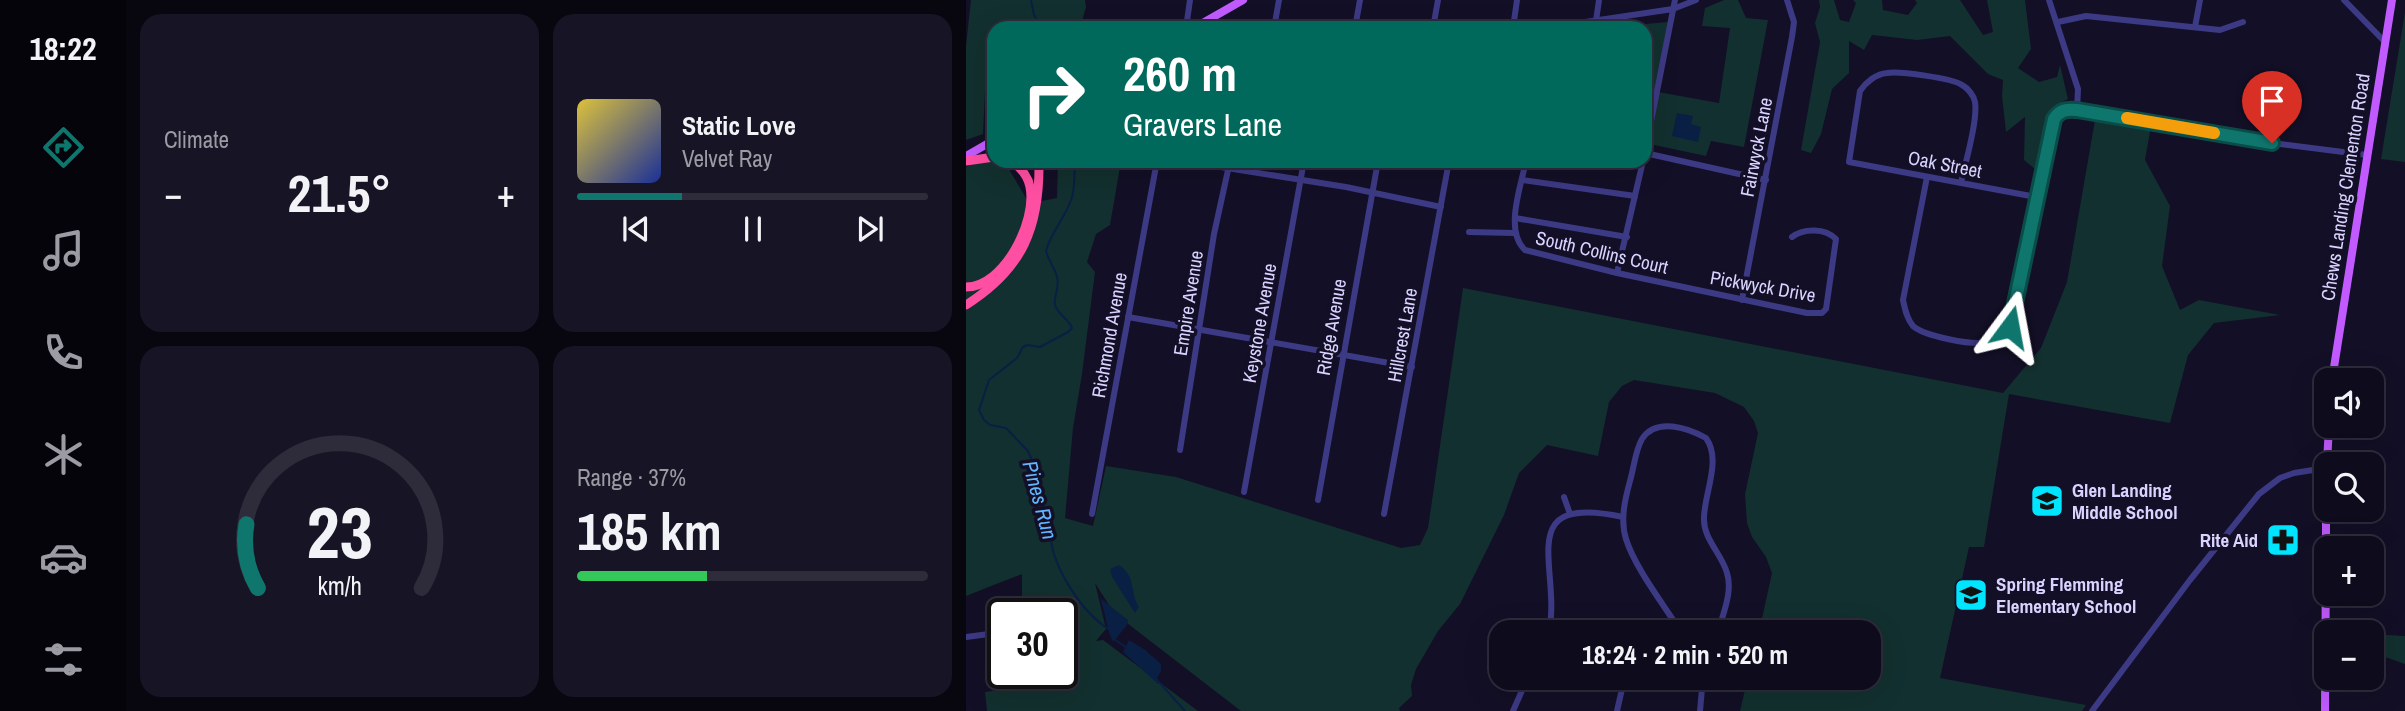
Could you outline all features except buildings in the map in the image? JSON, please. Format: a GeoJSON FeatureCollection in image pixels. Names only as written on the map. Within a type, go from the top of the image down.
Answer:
{"type":"FeatureCollection","features":[{"type":"Feature","properties":{"kind":"highway"},"geometry":{"type":"LineString","coordinates":[[966,158],[987,157]]}},
{"type":"Feature","properties":{"kind":"highway"},"geometry":{"type":"LineString","coordinates":[[966,287],[985,284],[996,275],[1016,247],[1030,207],[1030,184],[1018,168]]}},
{"type":"Feature","properties":{"kind":"highway"},"geometry":{"type":"LineString","coordinates":[[966,305],[1008,271],[1026,241],[1037,209],[1039,168]]}},
{"type":"Feature","properties":{"kind":"main road"},"geometry":{"type":"LineString","coordinates":[[1206,21],[1243,0]]}},
{"type":"Feature","properties":{"kind":"main road","name":"Chews Landing Clementon Road"},"geometry":{"type":"LineString","coordinates":[[2334,368],[2392,0]]}},
{"type":"Feature","properties":{"kind":"main road"},"geometry":{"type":"LineString","coordinates":[[966,158],[987,144]]}},
{"type":"Feature","properties":{"kind":"main road"},"geometry":{"type":"LineString","coordinates":[[2325,711],[2326,606]]}},
{"type":"Feature","properties":{"kind":"street"},"geometry":{"type":"LineString","coordinates":[[1187,21],[1190,0]]}},
{"type":"Feature","properties":{"kind":"street"},"geometry":{"type":"LineString","coordinates":[[1275,21],[1279,0]]}},
{"type":"Feature","properties":{"kind":"street"},"geometry":{"type":"LineString","coordinates":[[1356,21],[1360,0]]}},
{"type":"Feature","properties":{"kind":"street"},"geometry":{"type":"LineString","coordinates":[[1434,21],[1438,0]]}},
{"type":"Feature","properties":{"kind":"street"},"geometry":{"type":"LineString","coordinates":[[1514,21],[1517,0]]}},
{"type":"Feature","properties":{"kind":"street"},"geometry":{"type":"LineString","coordinates":[[1599,0],[1596,21],[1673,9],[1696,0]]}},
{"type":"Feature","properties":{"kind":"street"},"geometry":{"type":"LineString","coordinates":[[1652,111],[1675,0]]}},
{"type":"Feature","properties":{"kind":"street","name":"Fairwyck Lane"},"geometry":{"type":"LineString","coordinates":[[1742,300],[1792,37],[1794,22],[1787,0]]}},
{"type":"Feature","properties":{"kind":"street"},"geometry":{"type":"LineString","coordinates":[[2049,0],[2078,89],[2077,110]]}},
{"type":"Feature","properties":{"kind":"street"},"geometry":{"type":"LineString","coordinates":[[2195,27],[2200,0]]}},
{"type":"Feature","properties":{"kind":"street"},"geometry":{"type":"LineString","coordinates":[[2344,0],[2384,41]]}},
{"type":"Feature","properties":{"kind":"street"},"geometry":{"type":"LineString","coordinates":[[2057,22],[2086,16],[2220,30],[2243,22]]}},
{"type":"Feature","properties":{"kind":"street","name":"Oak Street"},"geometry":{"type":"LineString","coordinates":[[1961,183],[1975,101],[1964,85],[1900,73],[1885,73],[1865,83],[1860,91],[1849,162],[1927,177],[2036,197]]}},
{"type":"Feature","properties":{"kind":"street"},"geometry":{"type":"LineString","coordinates":[[1927,177],[1903,300],[1907,317],[1914,327],[1925,333],[1979,344],[1991,342],[2010,327],[2054,119],[2063,110],[2367,155]]}},
{"type":"Feature","properties":{"kind":"street"},"geometry":{"type":"LineString","coordinates":[[1652,154],[1766,180]]}},
{"type":"Feature","properties":{"kind":"street","name":"Richmond Avenue"},"geometry":{"type":"LineString","coordinates":[[1092,514],[1156,168]]}},
{"type":"Feature","properties":{"kind":"street","name":"Empire Avenue"},"geometry":{"type":"LineString","coordinates":[[1180,450],[1214,234],[1228,168]]}},
{"type":"Feature","properties":{"kind":"street"},"geometry":{"type":"LineString","coordinates":[[1243,168],[1441,207]]}},
{"type":"Feature","properties":{"kind":"street","name":"Keystone Avenue"},"geometry":{"type":"LineString","coordinates":[[1244,492],[1303,168]]}},
{"type":"Feature","properties":{"kind":"street","name":"Ridge Avenue"},"geometry":{"type":"LineString","coordinates":[[1318,500],[1377,168]]}},
{"type":"Feature","properties":{"kind":"street","name":"Hillcrest Lane"},"geometry":{"type":"LineString","coordinates":[[1384,514],[1449,168]]}},
{"type":"Feature","properties":{"kind":"street"},"geometry":{"type":"LineString","coordinates":[[1514,233],[1525,168]]}},
{"type":"Feature","properties":{"kind":"street"},"geometry":{"type":"LineString","coordinates":[[1617,273],[1641,168]]}},
{"type":"Feature","properties":{"kind":"street"},"geometry":{"type":"LineString","coordinates":[[1522,180],[1635,196]]}},
{"type":"Feature","properties":{"kind":"street"},"geometry":{"type":"LineString","coordinates":[[1515,218],[1627,237]]}},
{"type":"Feature","properties":{"kind":"street","name":"Pickwyck Drive"},"geometry":{"type":"LineString","coordinates":[[1696,290],[1807,313],[1824,311],[1837,243],[1835,236],[1822,231],[1803,231],[1792,237]]}},
{"type":"Feature","properties":{"kind":"street","name":"South Collins Court"},"geometry":{"type":"LineString","coordinates":[[1469,232],[1514,233],[1519,245],[1525,250],[1696,290]]}},
{"type":"Feature","properties":{"kind":"street"},"geometry":{"type":"LineString","coordinates":[[1128,317],[1412,367]]}},
{"type":"Feature","properties":{"kind":"street"},"geometry":{"type":"LineString","coordinates":[[1673,620],[1631,553],[1625,537],[1623,517],[1641,442],[1656,428],[1668,426],[1706,438],[1712,452],[1703,519],[1705,529],[1727,572],[1729,583],[1721,620]]}},
{"type":"Feature","properties":{"kind":"street"},"geometry":{"type":"LineString","coordinates":[[2092,711],[2190,580],[2259,494],[2280,478],[2314,469]]}},
{"type":"Feature","properties":{"kind":"street"},"geometry":{"type":"LineString","coordinates":[[1564,497],[1570,514]]}},
{"type":"Feature","properties":{"kind":"street"},"geometry":{"type":"LineString","coordinates":[[1550,620],[1552,602],[1548,539],[1557,521],[1576,512],[1598,512],[1623,517]]}},
{"type":"Feature","properties":{"kind":"street"},"geometry":{"type":"LineString","coordinates":[[966,637],[987,634]]}},
{"type":"Feature","properties":{"kind":"street"},"geometry":{"type":"LineString","coordinates":[[1513,711],[1522,690]]}},
{"type":"Feature","properties":{"kind":"street"},"geometry":{"type":"LineString","coordinates":[[1617,711],[1621,690]]}},
{"type":"Feature","properties":{"kind":"street"},"geometry":{"type":"LineString","coordinates":[[1700,711],[1702,690]]}},
{"type":"Feature","properties":{"kind":"green space"},"geometry":{"type":"Polygon","coordinates":[[[971,0],[1085,0],[1082,21],[987,21],[987,90],[983,134],[966,140],[966,46],[971,0]]]}},
{"type":"Feature","properties":{"kind":"green space"},"geometry":{"type":"Polygon","coordinates":[[[1724,0],[1738,0],[1746,18],[1768,20],[1744,147],[1711,141],[1706,156],[1652,144],[1652,23],[1668,22],[1658,92],[1719,103],[1730,28],[1702,26],[1705,8],[1724,0]]]}},
{"type":"Feature","properties":{"kind":"green space"},"geometry":{"type":"Polygon","coordinates":[[[1819,0],[1834,0],[1840,20],[1849,22],[1856,3],[1853,0],[1882,0],[1883,10],[1908,15],[1917,3],[1915,0],[1960,0],[1983,35],[1993,32],[1987,0],[2025,0],[2031,49],[2018,68],[2039,82],[2057,77],[2060,65],[2068,99],[2052,107],[2035,169],[2024,160],[2025,117],[2006,132],[2003,80],[1988,74],[1950,36],[1917,40],[1872,35],[1864,50],[1849,41],[1849,73],[1832,89],[1821,134],[1811,153],[1801,150],[1820,42],[1815,23],[1820,7],[1819,0]]]}},
{"type":"Feature","properties":{"kind":"green space"},"geometry":{"type":"Polygon","coordinates":[[[2405,12],[2405,162],[2381,159],[2405,12]]]}},
{"type":"Feature","properties":{"kind":"green space"},"geometry":{"type":"Polygon","coordinates":[[[2096,114],[2151,126],[2145,160],[2170,206],[2162,266],[2180,310],[2199,300],[2280,315],[2214,323],[2188,355],[2170,423],[2009,394],[1984,547],[1969,547],[1940,678],[2086,705],[2082,711],[1740,711],[1745,690],[1881,690],[1881,620],[1762,620],[1772,573],[1747,523],[1745,494],[1758,433],[1754,421],[1744,407],[1715,393],[1634,380],[1622,386],[1609,402],[1598,456],[1547,445],[1519,473],[1504,515],[1460,604],[1438,631],[1416,669],[1411,685],[1412,696],[1399,708],[1400,711],[1241,711],[1114,613],[1095,583],[1106,629],[1096,641],[1103,640],[1198,711],[987,711],[985,692],[1007,689],[1078,689],[1078,598],[1022,598],[1022,574],[966,596],[966,167],[987,155],[987,168],[1008,168],[1026,198],[1042,201],[1057,198],[1058,168],[1120,168],[1110,225],[1096,234],[1087,262],[1095,272],[1073,428],[1065,518],[1093,526],[1106,466],[1176,477],[1401,548],[1420,545],[1428,528],[1463,288],[2003,393],[2041,348],[2067,282],[2096,114]]]}},
{"type":"Feature","properties":{"kind":"green space"},"geometry":{"type":"Polygon","coordinates":[[[2384,635],[2405,636],[2405,664],[2384,657],[2384,635]]]}},
{"type":"Feature","properties":{"kind":"water"},"geometry":{"type":"Polygon","coordinates":[[[1677,113],[1693,116],[1691,124],[1701,127],[1698,142],[1672,136],[1677,113]]]}},
{"type":"Feature","properties":{"kind":"water"},"geometry":{"type":"Polygon","coordinates":[[[1119,565],[1131,579],[1139,607],[1135,613],[1112,577],[1110,569],[1119,565]]]}},
{"type":"Feature","properties":{"kind":"water"},"geometry":{"type":"Polygon","coordinates":[[[1100,598],[1128,620],[1113,642],[1109,632],[1100,598]]]}},
{"type":"Feature","properties":{"kind":"water"},"geometry":{"type":"Polygon","coordinates":[[[1129,640],[1161,664],[1157,678],[1161,684],[1123,652],[1129,640]]]}},
{"type":"Feature","properties":{"kind":"waterway","name":"Pines Run"},"geometry":{"type":"LineString","coordinates":[[1031,0],[1038,21]]}},
{"type":"Feature","properties":{"kind":"waterway","name":"Pines Run"},"geometry":{"type":"LineString","coordinates":[[1075,168],[1071,200],[1046,251],[1058,281],[1055,305],[1072,328],[1040,347],[1023,347],[1017,358],[989,380],[979,410],[984,420],[990,425],[1006,428],[1028,451],[1038,475],[1043,511],[1051,524],[1051,538],[1059,567],[1086,609],[1108,629]]}},
{"type":"Feature","properties":{"kind":"waterway","name":"Pines Run"},"geometry":{"type":"LineString","coordinates":[[1114,639],[1127,648]]}},
{"type":"Feature","properties":{"kind":"waterway","name":"Pines Run"},"geometry":{"type":"LineString","coordinates":[[1159,682],[1185,711]]}},
{"type":"Feature","properties":{"kind":"slow traffic"},"geometry":{"type":"LineString","coordinates":[[2127,118],[2214,133]]}},
{"type":"Feature","properties":{"kind":"place","name":"Glen Landing Middle School"},"geometry":{"type":"Point","coordinates":[2047,501]}},
{"type":"Feature","properties":{"kind":"place","name":"Rite Aid"},"geometry":{"type":"Point","coordinates":[2283,540]}},
{"type":"Feature","properties":{"kind":"place","name":"Spring Flemming Elementary School"},"geometry":{"type":"Point","coordinates":[1971,595]}},
{"type":"Feature","properties":{"kind":"route"},"geometry":{"type":"LineString","coordinates":[[2010,327],[2036,197],[2057,114],[2067,109],[2077,110],[2272,143]]}}]}
